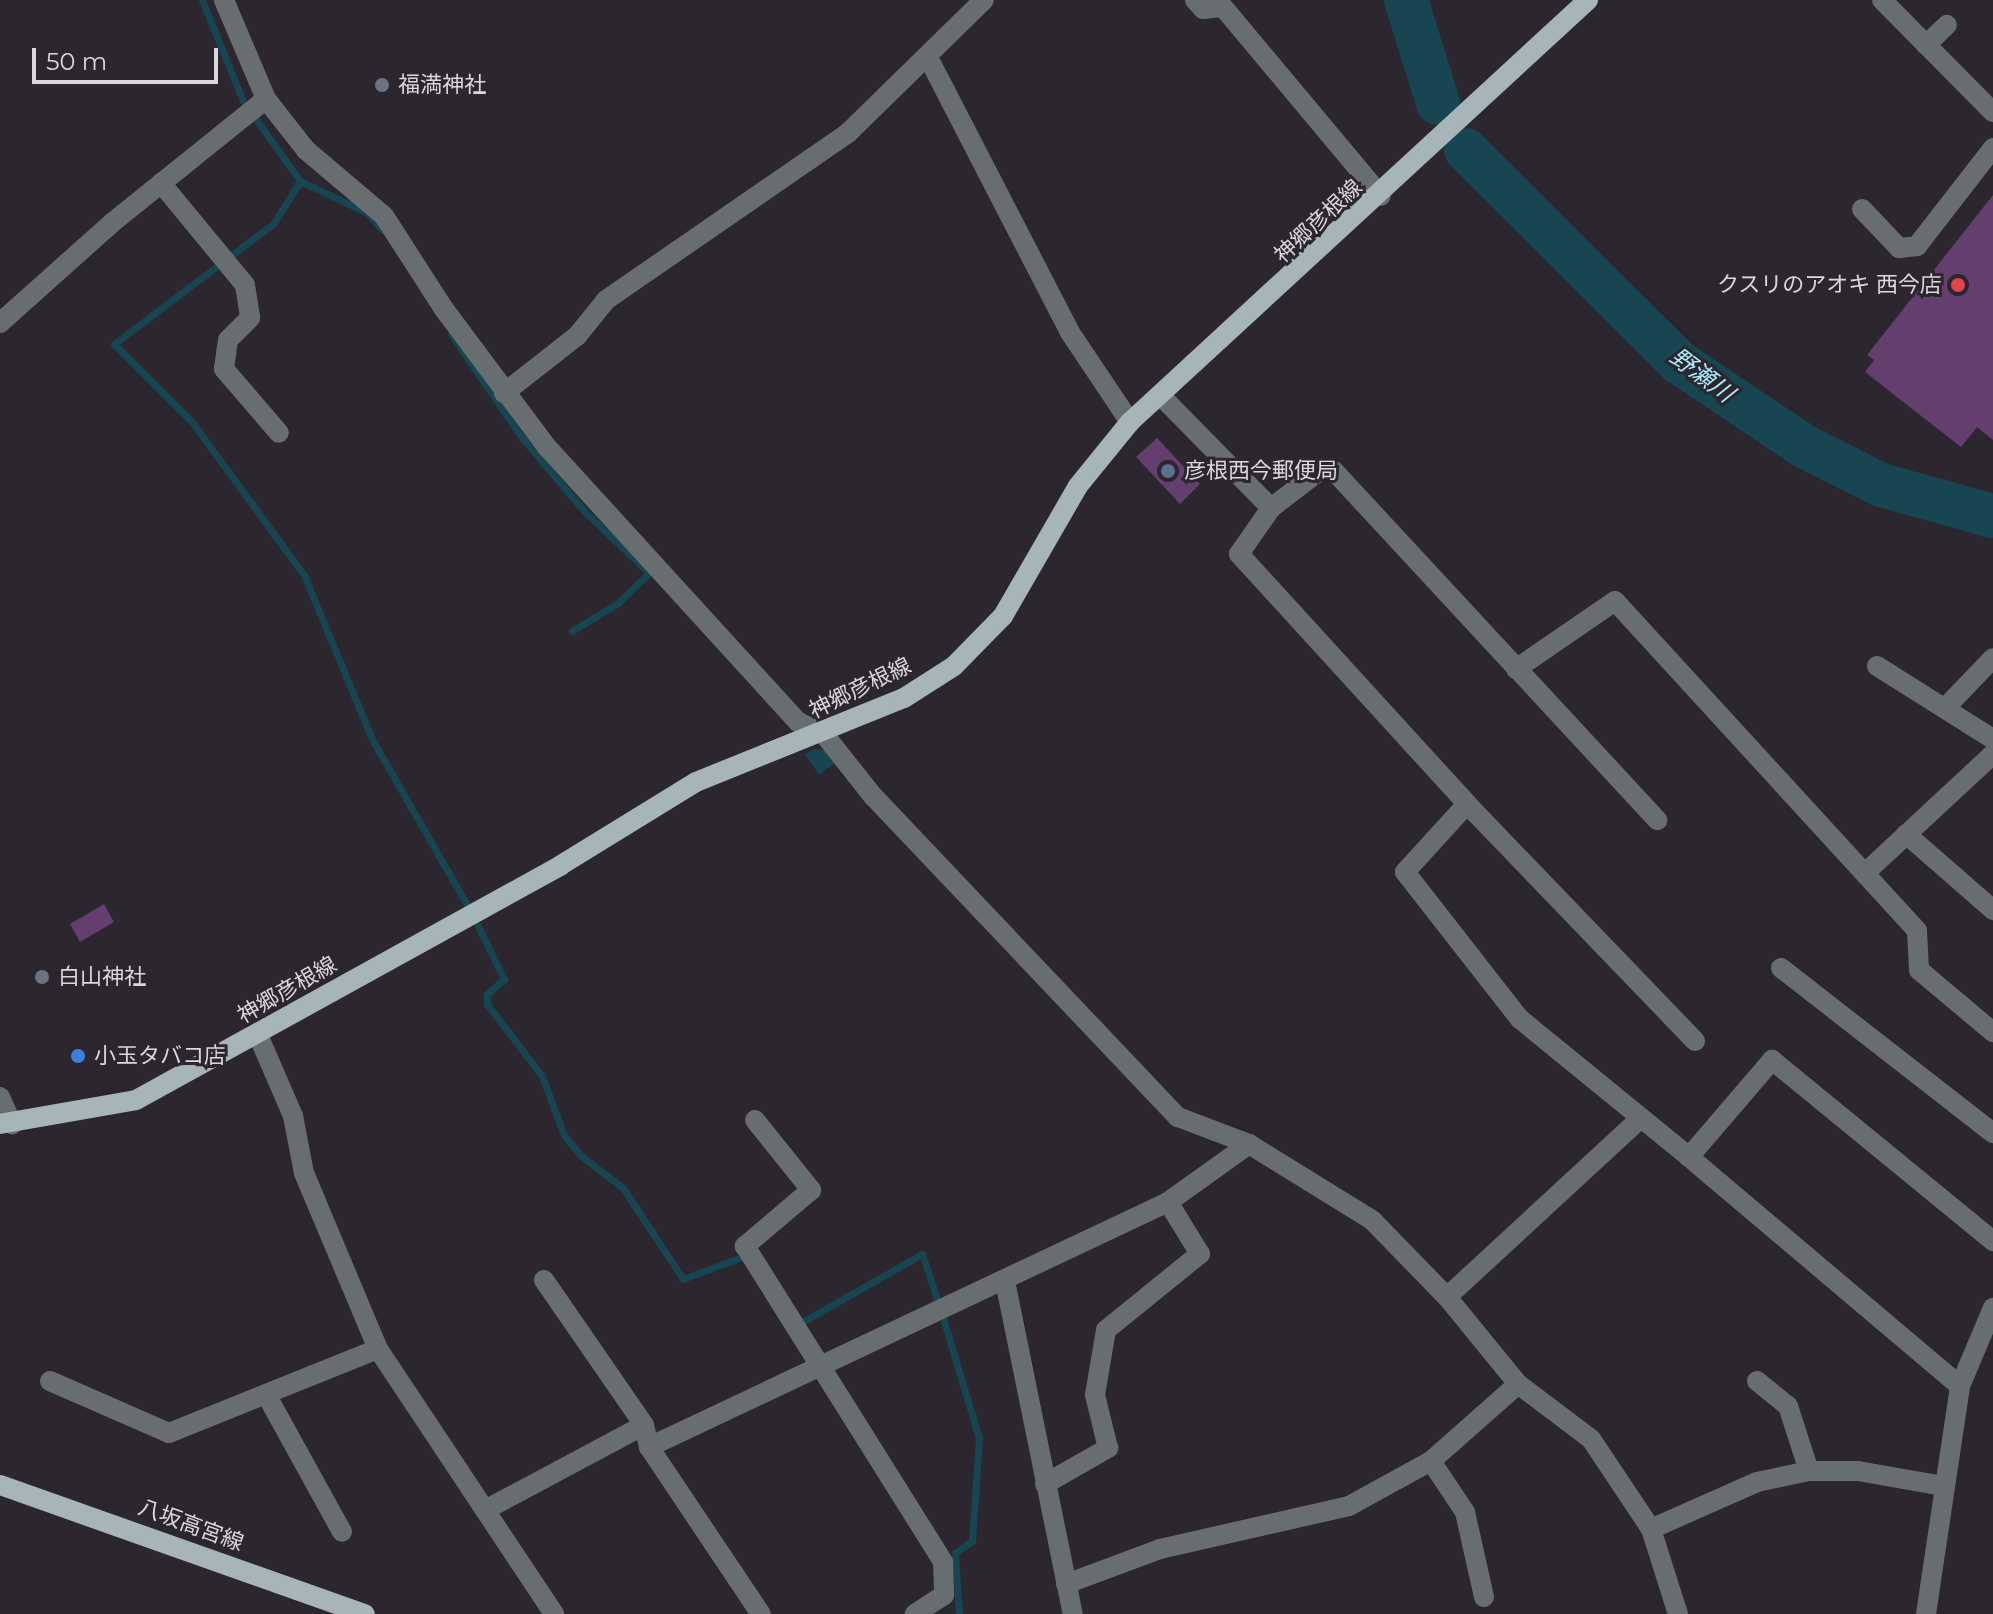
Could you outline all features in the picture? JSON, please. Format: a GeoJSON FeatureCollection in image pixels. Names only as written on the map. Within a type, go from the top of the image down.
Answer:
{"type":"FeatureCollection","features":[{"type":"Feature","properties":{"kind":"main road","name":"神郷彦根線"},"geometry":{"type":"LineString","coordinates":[[6,1124],[136,1100],[561,865],[696,782],[823,733],[929,682],[954,666],[1003,616],[1078,486],[1130,422],[1162,397],[1381,196],[1588,0]]}},
{"type":"Feature","properties":{"kind":"main road","name":"八坂高宮線"},"geometry":{"type":"LineString","coordinates":[[0,1485],[365,1614]]}},
{"type":"Feature","properties":{"kind":"street"},"geometry":{"type":"LineString","coordinates":[[224,0],[257,106],[384,216],[444,309],[491,367],[504,393],[546,446],[798,722],[823,733],[873,796],[1178,1117],[1249,1144],[1372,1220],[1447,1297],[1518,1384],[1591,1439],[1651,1529],[1678,1614]]}},
{"type":"Feature","properties":{"kind":"street"},"geometry":{"type":"LineString","coordinates":[[504,393],[577,336],[606,300],[848,133],[984,0]]}},
{"type":"Feature","properties":{"kind":"street"},"geometry":{"type":"LineString","coordinates":[[1195,0],[1203,9],[1227,4],[1381,196]]}},
{"type":"Feature","properties":{"kind":"street"},"geometry":{"type":"LineString","coordinates":[[1885,1],[1993,112]]}},
{"type":"Feature","properties":{"kind":"street"},"geometry":{"type":"LineString","coordinates":[[1926,45],[1947,25]]}},
{"type":"Feature","properties":{"kind":"street"},"geometry":{"type":"LineString","coordinates":[[924,59],[932,65],[1069,331],[1130,422]]}},
{"type":"Feature","properties":{"kind":"street"},"geometry":{"type":"LineString","coordinates":[[0,323],[161,183],[257,106]]}},
{"type":"Feature","properties":{"kind":"street"},"geometry":{"type":"LineString","coordinates":[[1862,209],[1899,248],[1917,246],[1993,148]]}},
{"type":"Feature","properties":{"kind":"street"},"geometry":{"type":"LineString","coordinates":[[161,183],[245,285],[250,301],[250,318],[228,340],[224,369],[279,433]]}},
{"type":"Feature","properties":{"kind":"street"},"geometry":{"type":"LineString","coordinates":[[1162,397],[1271,508]]}},
{"type":"Feature","properties":{"kind":"street"},"geometry":{"type":"LineString","coordinates":[[1657,820],[1334,471],[1322,469],[1271,508],[1239,554],[1467,804],[1695,1041]]}},
{"type":"Feature","properties":{"kind":"street"},"geometry":{"type":"LineString","coordinates":[[1516,669],[1615,601],[1917,931],[1919,970],[1993,1032]]}},
{"type":"Feature","properties":{"kind":"street"},"geometry":{"type":"LineString","coordinates":[[1947,706],[1993,658]]}},
{"type":"Feature","properties":{"kind":"street"},"geometry":{"type":"LineString","coordinates":[[1877,666],[1947,706],[1993,739]]}},
{"type":"Feature","properties":{"kind":"street"},"geometry":{"type":"LineString","coordinates":[[1865,873],[1993,754]]}},
{"type":"Feature","properties":{"kind":"street"},"geometry":{"type":"LineString","coordinates":[[1467,804],[1405,872],[1520,1019],[1960,1386]]}},
{"type":"Feature","properties":{"kind":"street"},"geometry":{"type":"LineString","coordinates":[[1906,834],[1993,910]]}},
{"type":"Feature","properties":{"kind":"street"},"geometry":{"type":"LineString","coordinates":[[1781,968],[1993,1133]]}},
{"type":"Feature","properties":{"kind":"street"},"geometry":{"type":"LineString","coordinates":[[258,1035],[293,1116],[304,1173],[378,1349],[554,1614]]}},
{"type":"Feature","properties":{"kind":"street"},"geometry":{"type":"LineString","coordinates":[[1689,1157],[1772,1060],[1993,1241]]}},
{"type":"Feature","properties":{"kind":"street"},"geometry":{"type":"LineString","coordinates":[[0,1097],[6,1124]]}},
{"type":"Feature","properties":{"kind":"street"},"geometry":{"type":"LineString","coordinates":[[1447,1297],[1641,1118]]}},
{"type":"Feature","properties":{"kind":"street"},"geometry":{"type":"LineString","coordinates":[[755,1120],[811,1190],[745,1246],[943,1562],[944,1595],[915,1614]]}},
{"type":"Feature","properties":{"kind":"street"},"geometry":{"type":"LineString","coordinates":[[649,1447],[821,1370],[1168,1202],[1249,1144]]}},
{"type":"Feature","properties":{"kind":"street"},"geometry":{"type":"LineString","coordinates":[[1045,1484],[1108,1448],[1095,1395],[1106,1330],[1200,1254],[1168,1202]]}},
{"type":"Feature","properties":{"kind":"street"},"geometry":{"type":"LineString","coordinates":[[544,1280],[644,1425],[649,1447],[761,1614]]}},
{"type":"Feature","properties":{"kind":"street"},"geometry":{"type":"LineString","coordinates":[[1005,1281],[1073,1614]]}},
{"type":"Feature","properties":{"kind":"street"},"geometry":{"type":"LineString","coordinates":[[1926,1614],[1960,1386],[1993,1308]]}},
{"type":"Feature","properties":{"kind":"street"},"geometry":{"type":"LineString","coordinates":[[50,1381],[169,1433],[378,1349]]}},
{"type":"Feature","properties":{"kind":"street"},"geometry":{"type":"LineString","coordinates":[[1757,1381],[1788,1406],[1809,1471]]}},
{"type":"Feature","properties":{"kind":"street"},"geometry":{"type":"LineString","coordinates":[[1066,1584],[1160,1549],[1349,1506],[1431,1461],[1518,1384]]}},
{"type":"Feature","properties":{"kind":"street"},"geometry":{"type":"LineString","coordinates":[[267,1396],[342,1532]]}},
{"type":"Feature","properties":{"kind":"street"},"geometry":{"type":"LineString","coordinates":[[485,1510],[644,1425]]}},
{"type":"Feature","properties":{"kind":"street"},"geometry":{"type":"LineString","coordinates":[[1431,1461],[1465,1512],[1484,1597]]}},
{"type":"Feature","properties":{"kind":"street"},"geometry":{"type":"LineString","coordinates":[[1651,1529],[1757,1482],[1809,1471],[1858,1471],[1943,1486]]}},
{"type":"Feature","properties":{"kind":"water"},"geometry":{"type":"Polygon","coordinates":[[[814,749],[825,750],[835,763],[819,775],[805,754],[814,749]]]}},
{"type":"Feature","properties":{"kind":"building","name":"クスリのアオキ 西今店"},"geometry":{"type":"Polygon","coordinates":[[[1993,195],[1993,440],[1977,427],[1961,447],[1865,372],[1874,360],[1867,355],[1993,195]]]}},
{"type":"Feature","properties":{"kind":"building","name":"彦根西今郵便局"},"geometry":{"type":"Polygon","coordinates":[[[1157,438],[1200,484],[1180,504],[1136,457],[1157,438]]]}},
{"type":"Feature","properties":{"kind":"building"},"geometry":{"type":"Polygon","coordinates":[[[104,904],[114,922],[80,942],[70,924],[104,904]]]}},
{"type":"Feature","properties":{"kind":"waterway"},"geometry":{"type":"LineString","coordinates":[[202,0],[243,101],[300,181],[366,212],[382,230]]}},
{"type":"Feature","properties":{"kind":"waterway","name":"野瀬川"},"geometry":{"type":"LineString","coordinates":[[1406,0],[1438,103]]}},
{"type":"Feature","properties":{"kind":"waterway","name":"野瀬川"},"geometry":{"type":"LineString","coordinates":[[1466,150],[1680,363],[1804,446],[1881,485],[1993,516]]}},
{"type":"Feature","properties":{"kind":"waterway"},"geometry":{"type":"LineString","coordinates":[[300,181],[274,223],[114,344],[192,422],[304,575],[372,739],[467,905]]}},
{"type":"Feature","properties":{"kind":"waterway"},"geometry":{"type":"LineString","coordinates":[[451,334],[523,439],[584,511],[649,573],[618,603],[572,631]]}},
{"type":"Feature","properties":{"kind":"waterway"},"geometry":{"type":"LineString","coordinates":[[478,926],[504,979],[487,994],[487,1004],[542,1076],[564,1135],[580,1155],[623,1188],[683,1279],[739,1258]]}},
{"type":"Feature","properties":{"kind":"waterway"},"geometry":{"type":"LineString","coordinates":[[797,1325],[922,1254],[938,1302]]}},
{"type":"Feature","properties":{"kind":"waterway"},"geometry":{"type":"LineString","coordinates":[[943,1318],[979,1438],[972,1541],[955,1553],[959,1614]]}},
{"type":"Feature","properties":{"kind":"place","name":"福満神社"},"geometry":{"type":"Point","coordinates":[382,85]}},
{"type":"Feature","properties":{"kind":"place","name":"クスリのアオキ 西今店"},"geometry":{"type":"Point","coordinates":[1958,285]}},
{"type":"Feature","properties":{"kind":"place","name":"彦根西今郵便局"},"geometry":{"type":"Point","coordinates":[1168,471]}},
{"type":"Feature","properties":{"kind":"place","name":"白山神社"},"geometry":{"type":"Point","coordinates":[42,977]}},
{"type":"Feature","properties":{"kind":"place","name":"小玉タバコ店"},"geometry":{"type":"Point","coordinates":[78,1056]}}]}
